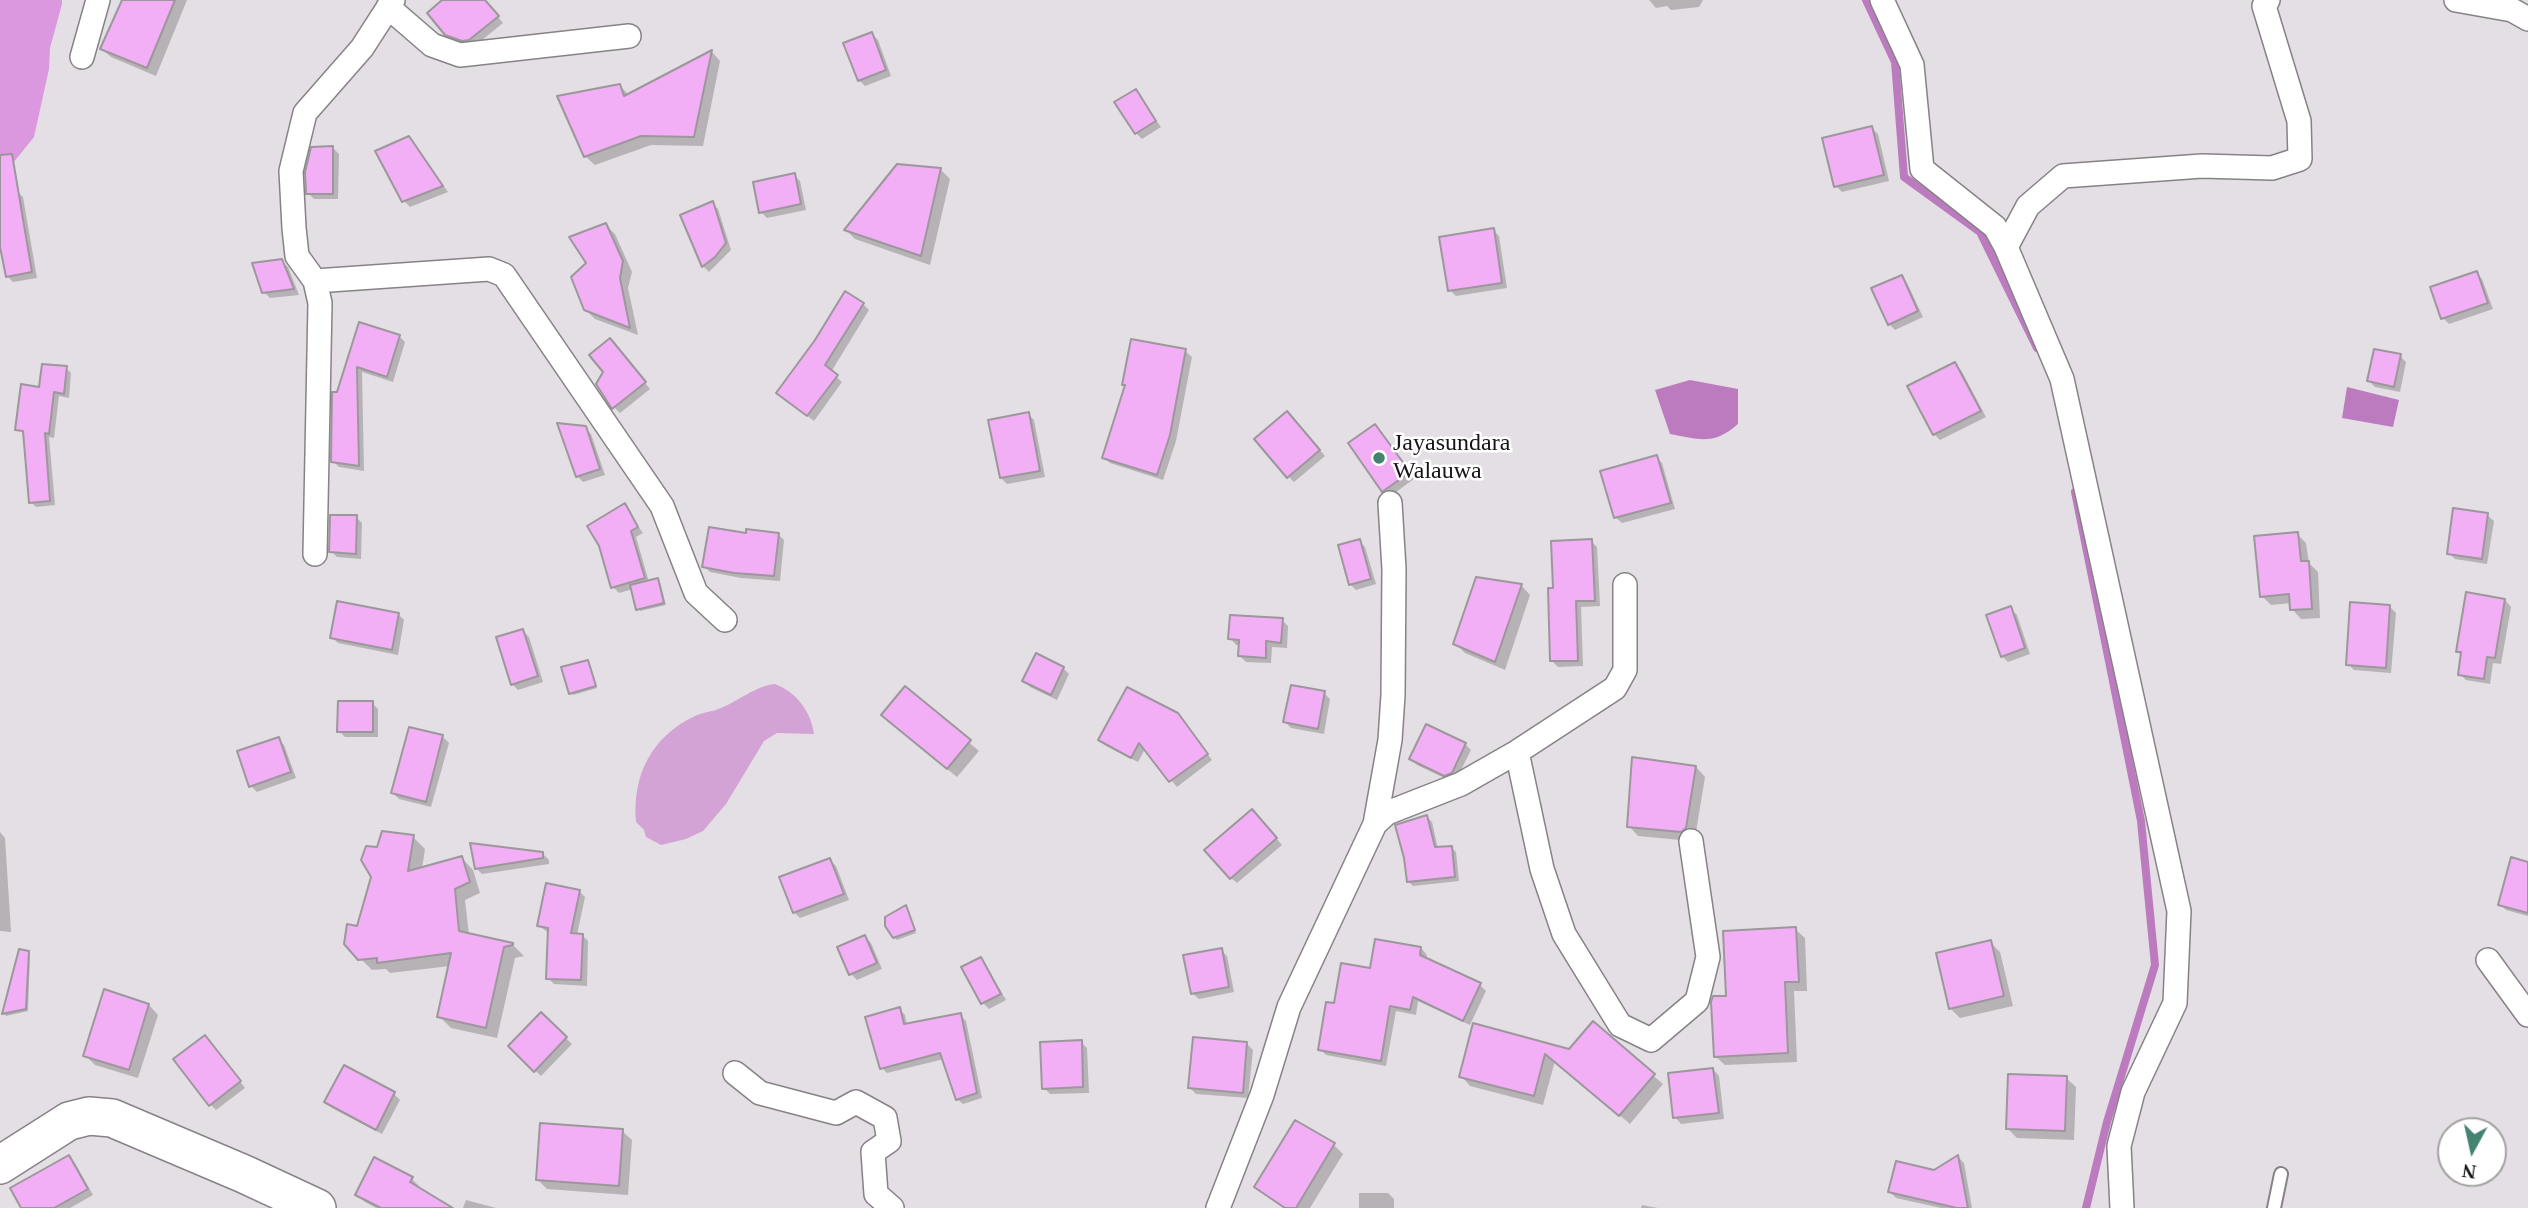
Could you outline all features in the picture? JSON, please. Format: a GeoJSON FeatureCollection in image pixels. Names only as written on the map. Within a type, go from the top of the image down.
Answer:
{"type":"FeatureCollection","features":[{"type":"Feature","properties":{"kind":"main road"},"geometry":{"type":"LineString","coordinates":[[0,1165],[69,1121],[89,1116],[112,1118],[317,1208]]}},
{"type":"Feature","properties":{"kind":"street"},"geometry":{"type":"LineString","coordinates":[[82,57],[98,0]]}},
{"type":"Feature","properties":{"kind":"street"},"geometry":{"type":"LineString","coordinates":[[1882,0],[1912,65],[1922,169],[1995,227],[2062,379],[2179,911],[2175,1003],[2133,1092],[2119,1146],[2122,1208]]}},
{"type":"Feature","properties":{"kind":"street"},"geometry":{"type":"LineString","coordinates":[[2006,247],[2028,206],[2063,176],[2202,166],[2272,168],[2300,159],[2300,121],[2264,6],[2268,0]]}},
{"type":"Feature","properties":{"kind":"street"},"geometry":{"type":"LineString","coordinates":[[2456,0],[2512,10],[2528,19]]}},
{"type":"Feature","properties":{"kind":"street"},"geometry":{"type":"LineString","coordinates":[[315,554],[320,303],[315,281],[297,256],[291,171],[305,113],[362,48],[391,4],[432,45],[460,55],[629,36]]}},
{"type":"Feature","properties":{"kind":"street"},"geometry":{"type":"LineString","coordinates":[[315,281],[489,269],[504,275],[662,506],[696,593],[725,620]]}},
{"type":"Feature","properties":{"kind":"street"},"geometry":{"type":"LineString","coordinates":[[1218,1208],[1262,1095],[1289,1007],[1375,824],[1390,740],[1395,649],[1390,503]]}},
{"type":"Feature","properties":{"kind":"street"},"geometry":{"type":"LineString","coordinates":[[1375,824],[1387,813],[1461,783],[1517,752],[1615,688],[1625,670],[1625,585]]}},
{"type":"Feature","properties":{"kind":"street"},"geometry":{"type":"LineString","coordinates":[[1517,752],[1542,869],[1564,934],[1620,1025],[1651,1040],[1697,1001],[1709,957],[1691,841]]}},
{"type":"Feature","properties":{"kind":"street"},"geometry":{"type":"LineString","coordinates":[[2488,960],[2528,1015]]}},
{"type":"Feature","properties":{"kind":"street"},"geometry":{"type":"LineString","coordinates":[[735,1073],[760,1093],[800,1105],[836,1113],[856,1102],[885,1118],[889,1141],[873,1152],[873,1163],[876,1194],[892,1208]]}},
{"type":"Feature","properties":{"kind":"lane"},"geometry":{"type":"LineString","coordinates":[[2274,1208],[2281,1174]]}},
{"type":"Feature","properties":{"kind":"shaded area"},"geometry":{"type":"Polygon","coordinates":[[[0,0],[62,0],[62,4],[50,48],[49,69],[34,137],[9,168],[0,174],[0,0]]]}},
{"type":"Feature","properties":{"kind":"shaded area"},"geometry":{"type":"Polygon","coordinates":[[[1690,380],[1738,389],[1738,424],[1714,438],[1690,438],[1670,434],[1655,390],[1690,380]]]}},
{"type":"Feature","properties":{"kind":"shaded area"},"geometry":{"type":"Polygon","coordinates":[[[2347,387],[2399,400],[2393,427],[2342,418],[2347,387]]]}},
{"type":"Feature","properties":{"kind":"shaded area"},"geometry":{"type":"Polygon","coordinates":[[[775,684],[790,692],[801,703],[810,718],[814,734],[777,733],[764,741],[726,804],[703,831],[686,839],[661,845],[646,837],[644,830],[636,822],[637,788],[656,746],[680,724],[695,716],[721,708],[775,684]]]}},
{"type":"Feature","properties":{"kind":"building"},"geometry":{"type":"Polygon","coordinates":[[[122,0],[175,0],[147,68],[100,49],[122,0]]]}},
{"type":"Feature","properties":{"kind":"building"},"geometry":{"type":"Polygon","coordinates":[[[442,0],[485,0],[499,16],[469,40],[462,41],[445,35],[427,13],[442,0]]]}},
{"type":"Feature","properties":{"kind":"building"},"geometry":{"type":"Polygon","coordinates":[[[872,32],[886,70],[858,81],[843,43],[872,32]]]}},
{"type":"Feature","properties":{"kind":"building"},"geometry":{"type":"Polygon","coordinates":[[[712,50],[694,137],[641,136],[584,157],[557,96],[620,84],[624,96],[712,50]]]}},
{"type":"Feature","properties":{"kind":"building"},"geometry":{"type":"Polygon","coordinates":[[[1136,89],[1156,121],[1135,134],[1114,102],[1136,89]]]}},
{"type":"Feature","properties":{"kind":"building"},"geometry":{"type":"Polygon","coordinates":[[[1872,126],[1884,175],[1834,187],[1822,138],[1872,126]]]}},
{"type":"Feature","properties":{"kind":"building"},"geometry":{"type":"Polygon","coordinates":[[[409,136],[443,186],[402,202],[375,151],[409,136]]]}},
{"type":"Feature","properties":{"kind":"building"},"geometry":{"type":"Polygon","coordinates":[[[333,146],[333,194],[306,194],[305,172],[311,147],[333,146]]]}},
{"type":"Feature","properties":{"kind":"building"},"geometry":{"type":"Polygon","coordinates":[[[12,154],[32,272],[6,277],[0,247],[0,155],[12,154]]]}},
{"type":"Feature","properties":{"kind":"building"},"geometry":{"type":"Polygon","coordinates":[[[897,164],[941,168],[921,256],[844,230],[897,164]]]}},
{"type":"Feature","properties":{"kind":"building"},"geometry":{"type":"Polygon","coordinates":[[[795,173],[801,204],[759,213],[753,182],[795,173]]]}},
{"type":"Feature","properties":{"kind":"building"},"geometry":{"type":"Polygon","coordinates":[[[713,201],[726,243],[715,257],[702,267],[680,215],[713,201]]]}},
{"type":"Feature","properties":{"kind":"building"},"geometry":{"type":"Polygon","coordinates":[[[606,223],[623,261],[620,278],[630,328],[584,310],[571,277],[586,263],[569,237],[606,223]]]}},
{"type":"Feature","properties":{"kind":"building"},"geometry":{"type":"Polygon","coordinates":[[[1494,228],[1502,283],[1448,291],[1439,237],[1494,228]]]}},
{"type":"Feature","properties":{"kind":"building"},"geometry":{"type":"Polygon","coordinates":[[[282,259],[294,289],[262,293],[252,263],[282,259]]]}},
{"type":"Feature","properties":{"kind":"building"},"geometry":{"type":"Polygon","coordinates":[[[2477,271],[2488,303],[2441,319],[2430,287],[2477,271]]]}},
{"type":"Feature","properties":{"kind":"building"},"geometry":{"type":"Polygon","coordinates":[[[1902,275],[1918,311],[1888,325],[1871,288],[1902,275]]]}},
{"type":"Feature","properties":{"kind":"building"},"geometry":{"type":"Polygon","coordinates":[[[845,291],[864,303],[825,365],[838,375],[807,416],[776,393],[815,340],[845,291]]]}},
{"type":"Feature","properties":{"kind":"building"},"geometry":{"type":"Polygon","coordinates":[[[359,322],[400,335],[387,377],[357,367],[359,466],[331,462],[332,392],[337,392],[359,322]]]}},
{"type":"Feature","properties":{"kind":"building"},"geometry":{"type":"Polygon","coordinates":[[[610,338],[646,382],[612,409],[596,384],[603,372],[589,355],[610,338]]]}},
{"type":"Feature","properties":{"kind":"building"},"geometry":{"type":"Polygon","coordinates":[[[1131,339],[1186,349],[1170,435],[1157,475],[1102,458],[1125,385],[1122,385],[1131,339]]]}},
{"type":"Feature","properties":{"kind":"building"},"geometry":{"type":"Polygon","coordinates":[[[2374,349],[2401,354],[2394,387],[2367,381],[2374,349]]]}},
{"type":"Feature","properties":{"kind":"building"},"geometry":{"type":"Polygon","coordinates":[[[1955,362],[1981,411],[1933,435],[1907,386],[1955,362]]]}},
{"type":"Feature","properties":{"kind":"building"},"geometry":{"type":"Polygon","coordinates":[[[42,364],[67,366],[64,394],[54,392],[49,434],[45,433],[50,501],[29,503],[23,431],[15,430],[21,384],[39,387],[42,364]]]}},
{"type":"Feature","properties":{"kind":"building"},"geometry":{"type":"Polygon","coordinates":[[[1287,411],[1320,450],[1287,478],[1254,439],[1287,411]]]}},
{"type":"Feature","properties":{"kind":"building"},"geometry":{"type":"Polygon","coordinates":[[[1029,412],[1040,471],[1000,478],[988,420],[1029,412]]]}},
{"type":"Feature","properties":{"kind":"building"},"geometry":{"type":"Polygon","coordinates":[[[557,423],[586,426],[600,469],[576,477],[557,423]]]}},
{"type":"Feature","properties":{"kind":"building","name":"Jayasundara Walauwa"},"geometry":{"type":"Polygon","coordinates":[[[1375,424],[1410,472],[1382,492],[1348,443],[1375,424]]]}},
{"type":"Feature","properties":{"kind":"building"},"geometry":{"type":"Polygon","coordinates":[[[1657,455],[1671,503],[1614,518],[1600,471],[1657,455]]]}},
{"type":"Feature","properties":{"kind":"building"},"geometry":{"type":"Polygon","coordinates":[[[625,503],[638,527],[631,531],[645,578],[611,588],[599,546],[587,526],[625,503]]]}},
{"type":"Feature","properties":{"kind":"building"},"geometry":{"type":"Polygon","coordinates":[[[2453,508],[2488,513],[2482,559],[2447,554],[2453,508]]]}},
{"type":"Feature","properties":{"kind":"building"},"geometry":{"type":"Polygon","coordinates":[[[330,515],[357,515],[356,554],[329,552],[330,515]]]}},
{"type":"Feature","properties":{"kind":"building"},"geometry":{"type":"Polygon","coordinates":[[[709,527],[746,533],[746,529],[779,533],[774,576],[702,567],[709,527]]]}},
{"type":"Feature","properties":{"kind":"building"},"geometry":{"type":"Polygon","coordinates":[[[2298,532],[2301,561],[2309,561],[2312,609],[2290,610],[2289,594],[2260,597],[2254,536],[2298,532]]]}},
{"type":"Feature","properties":{"kind":"building"},"geometry":{"type":"Polygon","coordinates":[[[1360,539],[1371,579],[1349,585],[1338,545],[1360,539]]]}},
{"type":"Feature","properties":{"kind":"building"},"geometry":{"type":"Polygon","coordinates":[[[1592,539],[1595,601],[1576,601],[1578,661],[1550,661],[1548,588],[1553,588],[1551,541],[1592,539]]]}},
{"type":"Feature","properties":{"kind":"building"},"geometry":{"type":"Polygon","coordinates":[[[1476,577],[1522,584],[1495,662],[1453,644],[1476,577]]]}},
{"type":"Feature","properties":{"kind":"building"},"geometry":{"type":"Polygon","coordinates":[[[658,578],[664,603],[636,610],[630,585],[658,578]]]}},
{"type":"Feature","properties":{"kind":"building"},"geometry":{"type":"Polygon","coordinates":[[[2466,592],[2505,599],[2495,658],[2487,657],[2484,679],[2458,675],[2461,652],[2456,652],[2466,592]]]}},
{"type":"Feature","properties":{"kind":"building"},"geometry":{"type":"Polygon","coordinates":[[[337,601],[399,613],[392,650],[330,638],[337,601]]]}},
{"type":"Feature","properties":{"kind":"building"},"geometry":{"type":"Polygon","coordinates":[[[2350,602],[2390,605],[2386,668],[2346,665],[2350,602]]]}},
{"type":"Feature","properties":{"kind":"building"},"geometry":{"type":"Polygon","coordinates":[[[2011,606],[2025,648],[2001,657],[1986,615],[2011,606]]]}},
{"type":"Feature","properties":{"kind":"building"},"geometry":{"type":"Polygon","coordinates":[[[1230,615],[1283,618],[1281,643],[1266,641],[1266,658],[1238,656],[1239,640],[1228,639],[1230,615]]]}},
{"type":"Feature","properties":{"kind":"building"},"geometry":{"type":"Polygon","coordinates":[[[523,629],[538,676],[511,685],[496,637],[523,629]]]}},
{"type":"Feature","properties":{"kind":"building"},"geometry":{"type":"Polygon","coordinates":[[[1036,653],[1064,667],[1051,695],[1022,681],[1036,653]]]}},
{"type":"Feature","properties":{"kind":"building"},"geometry":{"type":"Polygon","coordinates":[[[588,660],[596,686],[569,694],[561,667],[588,660]]]}},
{"type":"Feature","properties":{"kind":"building"},"geometry":{"type":"Polygon","coordinates":[[[1291,685],[1325,691],[1318,729],[1283,722],[1291,685]]]}},
{"type":"Feature","properties":{"kind":"building"},"geometry":{"type":"Polygon","coordinates":[[[905,686],[971,740],[947,769],[881,715],[905,686]]]}},
{"type":"Feature","properties":{"kind":"building"},"geometry":{"type":"Polygon","coordinates":[[[1127,687],[1178,713],[1208,754],[1169,782],[1139,743],[1131,758],[1098,740],[1127,687]]]}},
{"type":"Feature","properties":{"kind":"building"},"geometry":{"type":"Polygon","coordinates":[[[338,701],[373,701],[373,732],[337,732],[338,701]]]}},
{"type":"Feature","properties":{"kind":"building"},"geometry":{"type":"Polygon","coordinates":[[[1426,724],[1466,743],[1452,773],[1444,776],[1409,759],[1426,724]]]}},
{"type":"Feature","properties":{"kind":"building"},"geometry":{"type":"Polygon","coordinates":[[[409,727],[443,735],[426,802],[391,793],[409,727]]]}},
{"type":"Feature","properties":{"kind":"building"},"geometry":{"type":"Polygon","coordinates":[[[279,737],[291,772],[249,787],[237,751],[279,737]]]}},
{"type":"Feature","properties":{"kind":"building"},"geometry":{"type":"Polygon","coordinates":[[[1632,757],[1696,766],[1686,828],[1681,832],[1627,827],[1632,757]]]}},
{"type":"Feature","properties":{"kind":"building"},"geometry":{"type":"Polygon","coordinates":[[[1252,809],[1277,838],[1230,879],[1204,850],[1252,809]]]}},
{"type":"Feature","properties":{"kind":"building"},"geometry":{"type":"Polygon","coordinates":[[[1427,815],[1435,847],[1452,846],[1455,877],[1407,882],[1395,825],[1427,815]]]}},
{"type":"Feature","properties":{"kind":"building"},"geometry":{"type":"Polygon","coordinates":[[[382,831],[414,835],[408,871],[462,856],[470,882],[455,889],[459,931],[513,943],[504,947],[486,1028],[437,1017],[451,953],[377,963],[377,958],[358,960],[344,944],[347,924],[357,926],[371,877],[361,860],[366,846],[377,847],[382,831]]]}},
{"type":"Feature","properties":{"kind":"building"},"geometry":{"type":"Polygon","coordinates":[[[470,843],[543,852],[543,858],[475,869],[470,843]]]}},
{"type":"Feature","properties":{"kind":"building"},"geometry":{"type":"Polygon","coordinates":[[[2511,857],[2528,862],[2528,913],[2498,905],[2511,857]]]}},
{"type":"Feature","properties":{"kind":"building"},"geometry":{"type":"Polygon","coordinates":[[[830,858],[844,894],[793,913],[779,877],[830,858]]]}},
{"type":"Feature","properties":{"kind":"building"},"geometry":{"type":"Polygon","coordinates":[[[546,883],[580,890],[571,933],[583,934],[581,980],[546,979],[548,928],[537,926],[546,883]]]}},
{"type":"Feature","properties":{"kind":"building"},"geometry":{"type":"Polygon","coordinates":[[[906,905],[915,930],[893,938],[885,926],[885,917],[906,905]]]}},
{"type":"Feature","properties":{"kind":"building"},"geometry":{"type":"Polygon","coordinates":[[[1796,927],[1799,982],[1785,982],[1788,1053],[1714,1057],[1711,1002],[1713,996],[1726,996],[1723,931],[1796,927]]]}},
{"type":"Feature","properties":{"kind":"building"},"geometry":{"type":"Polygon","coordinates":[[[865,935],[877,963],[849,975],[837,947],[865,935]]]}},
{"type":"Feature","properties":{"kind":"building"},"geometry":{"type":"Polygon","coordinates":[[[1375,939],[1421,947],[1420,955],[1481,983],[1463,1021],[1413,997],[1410,1010],[1390,1006],[1381,1061],[1318,1050],[1326,1002],[1334,1003],[1341,963],[1370,968],[1375,939]]]}},
{"type":"Feature","properties":{"kind":"building"},"geometry":{"type":"Polygon","coordinates":[[[1991,940],[2004,996],[1949,1009],[1936,953],[1991,940]]]}},
{"type":"Feature","properties":{"kind":"building"},"geometry":{"type":"Polygon","coordinates":[[[1222,948],[1229,987],[1191,994],[1183,955],[1222,948]]]}},
{"type":"Feature","properties":{"kind":"building"},"geometry":{"type":"Polygon","coordinates":[[[19,949],[29,951],[26,1009],[2,1014],[19,949]]]}},
{"type":"Feature","properties":{"kind":"building"},"geometry":{"type":"Polygon","coordinates":[[[981,957],[1001,994],[981,1004],[961,967],[981,957]]]}},
{"type":"Feature","properties":{"kind":"building"},"geometry":{"type":"Polygon","coordinates":[[[104,989],[149,1004],[129,1070],[83,1056],[104,989]]]}},
{"type":"Feature","properties":{"kind":"building"},"geometry":{"type":"Polygon","coordinates":[[[900,1007],[904,1024],[961,1013],[977,1093],[956,1100],[940,1053],[880,1069],[865,1017],[900,1007]]]}},
{"type":"Feature","properties":{"kind":"building"},"geometry":{"type":"Polygon","coordinates":[[[541,1012],[567,1037],[534,1072],[508,1046],[541,1012]]]}},
{"type":"Feature","properties":{"kind":"building"},"geometry":{"type":"Polygon","coordinates":[[[1593,1021],[1655,1074],[1619,1116],[1545,1054],[1534,1096],[1459,1077],[1473,1023],[1569,1049],[1593,1021]]]}},
{"type":"Feature","properties":{"kind":"building"},"geometry":{"type":"Polygon","coordinates":[[[205,1035],[241,1081],[209,1106],[173,1059],[205,1035]]]}},
{"type":"Feature","properties":{"kind":"building"},"geometry":{"type":"Polygon","coordinates":[[[1193,1037],[1247,1042],[1243,1093],[1188,1088],[1193,1037]]]}},
{"type":"Feature","properties":{"kind":"building"},"geometry":{"type":"Polygon","coordinates":[[[1082,1040],[1083,1087],[1042,1089],[1040,1042],[1082,1040]]]}},
{"type":"Feature","properties":{"kind":"building"},"geometry":{"type":"Polygon","coordinates":[[[344,1065],[395,1092],[376,1130],[324,1102],[344,1065]]]}},
{"type":"Feature","properties":{"kind":"building"},"geometry":{"type":"Polygon","coordinates":[[[1713,1068],[1719,1113],[1673,1118],[1668,1073],[1713,1068]]]}},
{"type":"Feature","properties":{"kind":"building"},"geometry":{"type":"Polygon","coordinates":[[[2008,1074],[2067,1076],[2065,1131],[2006,1129],[2008,1074]]]}},
{"type":"Feature","properties":{"kind":"building"},"geometry":{"type":"Polygon","coordinates":[[[1295,1120],[1335,1143],[1296,1208],[1285,1208],[1254,1187],[1295,1120]]]}},
{"type":"Feature","properties":{"kind":"building"},"geometry":{"type":"Polygon","coordinates":[[[540,1123],[623,1129],[619,1186],[536,1180],[540,1123]]]}},
{"type":"Feature","properties":{"kind":"building"},"geometry":{"type":"Polygon","coordinates":[[[69,1155],[88,1189],[54,1208],[21,1208],[10,1188],[69,1155]]]}},
{"type":"Feature","properties":{"kind":"building"},"geometry":{"type":"Polygon","coordinates":[[[1958,1155],[1968,1208],[1957,1208],[1888,1192],[1896,1161],[1934,1170],[1958,1155]]]}},
{"type":"Feature","properties":{"kind":"building"},"geometry":{"type":"Polygon","coordinates":[[[374,1157],[413,1177],[410,1182],[453,1208],[381,1208],[355,1195],[374,1157]]]}},
{"type":"Feature","properties":{"kind":"waterway"},"geometry":{"type":"LineString","coordinates":[[1866,0],[1895,62],[1904,177],[1980,232],[2037,348]]}},
{"type":"Feature","properties":{"kind":"waterway"},"geometry":{"type":"LineString","coordinates":[[2075,492],[2141,821],[2155,965],[2107,1122],[2086,1208]]}},
{"type":"Feature","properties":{"kind":"place","name":"Jayasundara Walauwa"},"geometry":{"type":"Point","coordinates":[1379,458]}}]}
